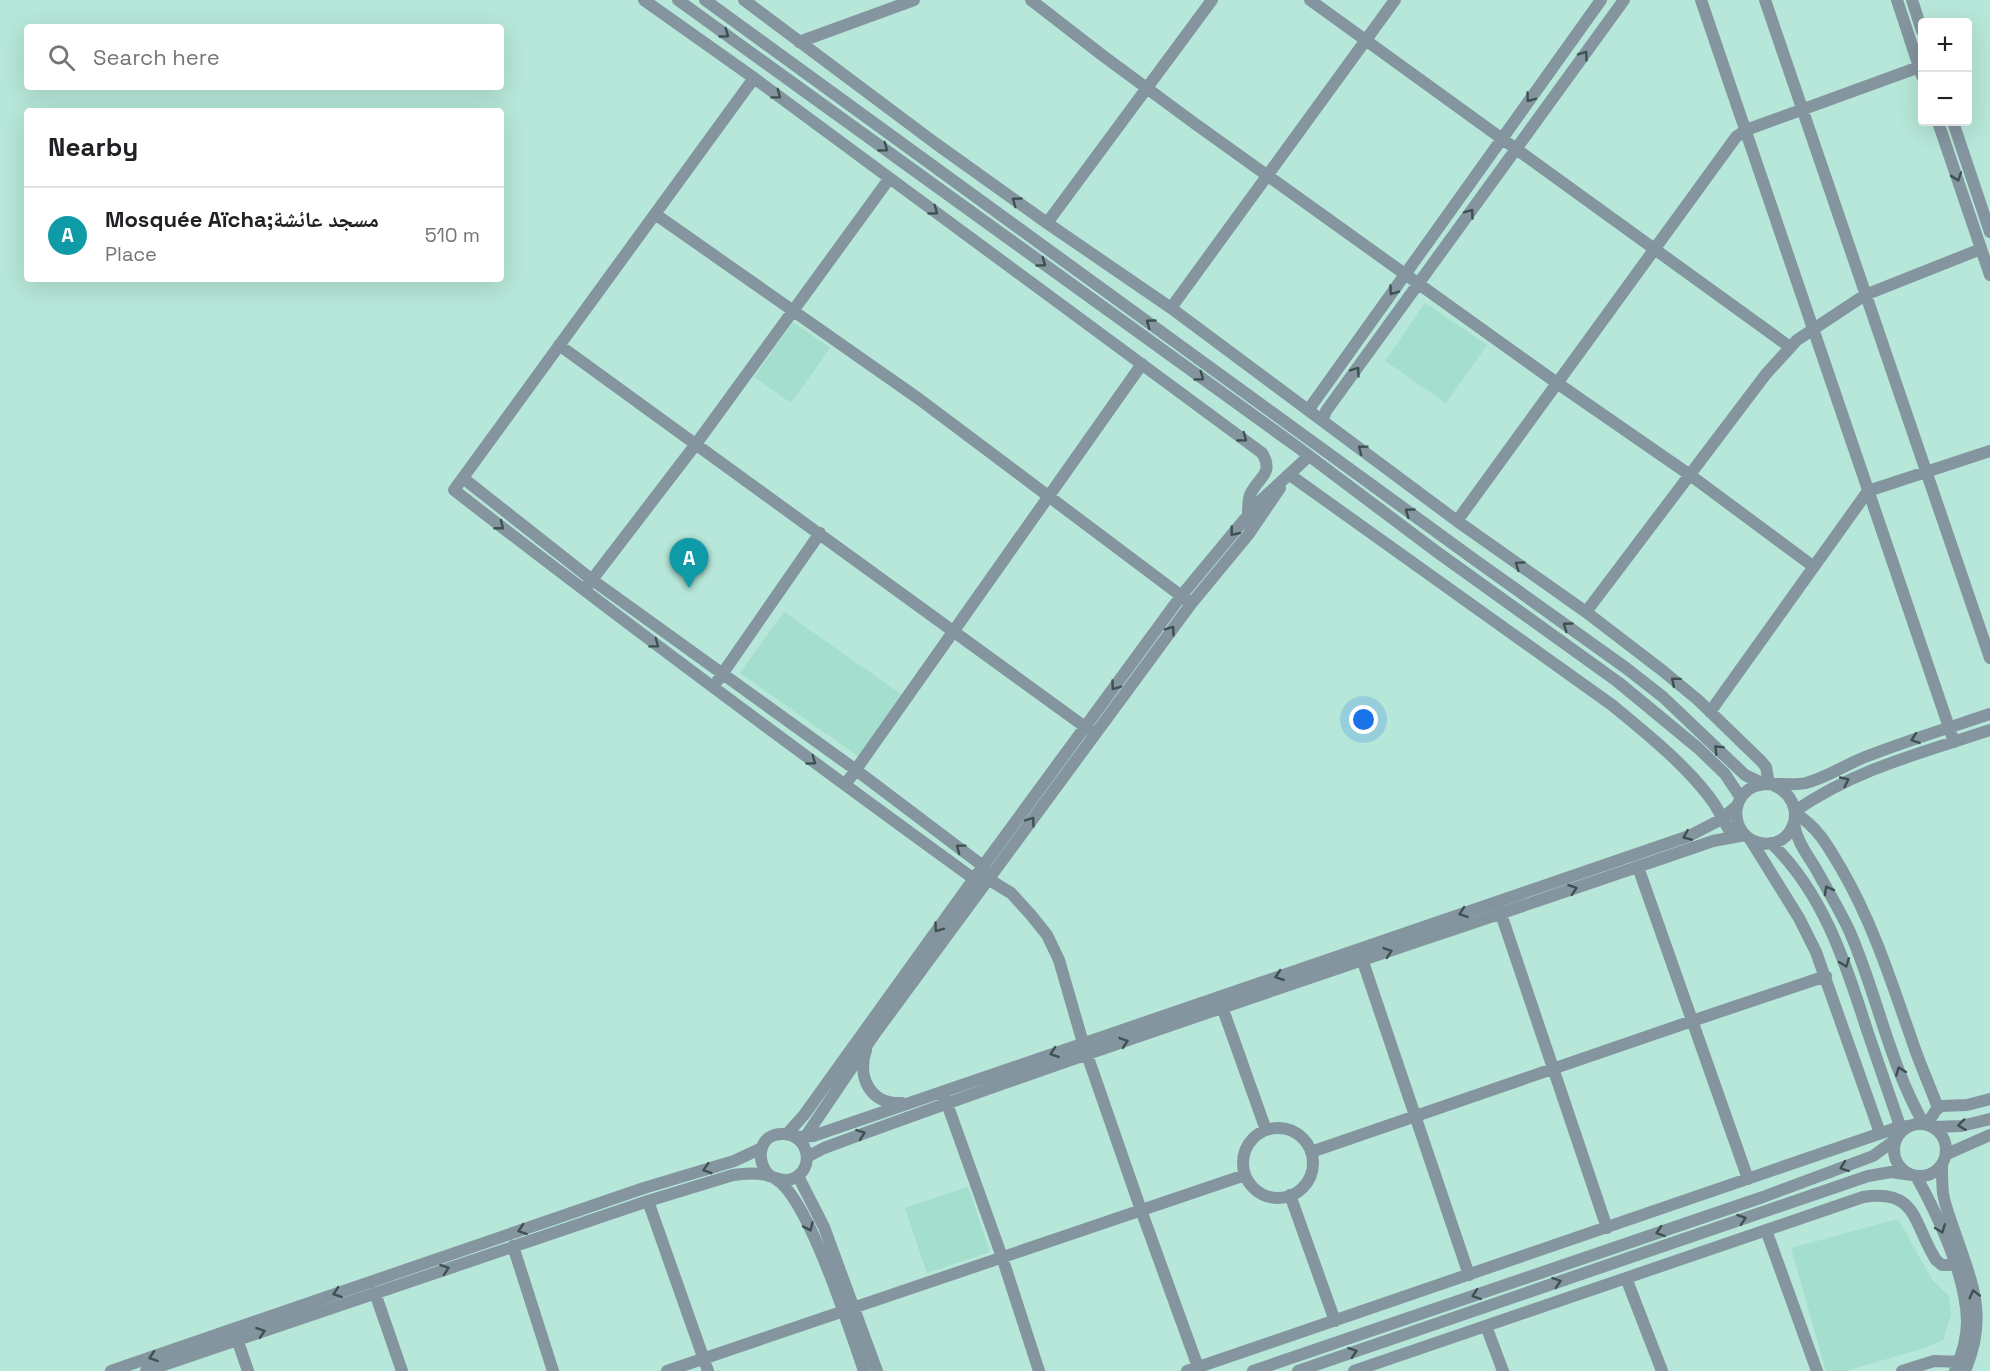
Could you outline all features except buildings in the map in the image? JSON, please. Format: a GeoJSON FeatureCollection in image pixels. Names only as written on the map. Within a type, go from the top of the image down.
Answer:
{"type":"FeatureCollection","features":[{"type":"Feature","properties":{"kind":"street"},"geometry":{"type":"LineString","coordinates":[[644,0],[754,78],[1262,453],[1267,461],[1266,470],[1249,496],[1248,515]]}},
{"type":"Feature","properties":{"kind":"street"},"geometry":{"type":"LineString","coordinates":[[678,0],[1618,682],[1698,748],[1725,774],[1739,802],[1736,815],[1743,837]]}},
{"type":"Feature","properties":{"kind":"street"},"geometry":{"type":"LineString","coordinates":[[705,0],[1474,560],[1626,668],[1663,697],[1745,775],[1782,788],[1789,795],[1794,804],[1797,839],[1830,894],[1848,930],[1915,1108],[1929,1125],[1941,1133],[1946,1141],[1943,1192],[1976,1300],[1977,1329],[1962,1367]]}},
{"type":"Feature","properties":{"kind":"street"},"geometry":{"type":"LineString","coordinates":[[744,0],[1047,223],[1171,308],[1457,521],[1586,612],[1663,671],[1710,711],[1766,767],[1769,784]]}},
{"type":"Feature","properties":{"kind":"street"},"geometry":{"type":"LineString","coordinates":[[799,42],[914,0]]}},
{"type":"Feature","properties":{"kind":"street"},"geometry":{"type":"LineString","coordinates":[[1031,0],[1102,56],[1194,123],[1557,383],[1690,475],[1814,567]]}},
{"type":"Feature","properties":{"kind":"street"},"geometry":{"type":"LineString","coordinates":[[1047,223],[1212,0]]}},
{"type":"Feature","properties":{"kind":"street"},"geometry":{"type":"LineString","coordinates":[[1310,0],[1790,347]]}},
{"type":"Feature","properties":{"kind":"street"},"geometry":{"type":"LineString","coordinates":[[1171,308],[1395,0]]}},
{"type":"Feature","properties":{"kind":"street"},"geometry":{"type":"LineString","coordinates":[[1323,419],[1326,411],[1624,0]]}},
{"type":"Feature","properties":{"kind":"street"},"geometry":{"type":"LineString","coordinates":[[1701,0],[1954,742]]}},
{"type":"Feature","properties":{"kind":"street"},"geometry":{"type":"LineString","coordinates":[[1765,0],[1990,658]]}},
{"type":"Feature","properties":{"kind":"street"},"geometry":{"type":"LineString","coordinates":[[1897,0],[1918,59]]}},
{"type":"Feature","properties":{"kind":"street"},"geometry":{"type":"LineString","coordinates":[[1912,0],[1918,18]]}},
{"type":"Feature","properties":{"kind":"street"},"geometry":{"type":"LineString","coordinates":[[1309,409],[1598,1],[1613,15]]}},
{"type":"Feature","properties":{"kind":"street"},"geometry":{"type":"LineString","coordinates":[[1457,521],[1736,137],[1746,130],[1918,71]]}},
{"type":"Feature","properties":{"kind":"street"},"geometry":{"type":"LineString","coordinates":[[754,78],[454,490],[713,688],[974,879],[988,879],[1011,893],[1047,935],[1059,960],[1193,1369],[1880,1133],[1900,1132]]}},
{"type":"Feature","properties":{"kind":"street"},"geometry":{"type":"LineString","coordinates":[[1939,126],[1990,275]]}},
{"type":"Feature","properties":{"kind":"street"},"geometry":{"type":"LineString","coordinates":[[1954,126],[1990,232]]}},
{"type":"Feature","properties":{"kind":"street"},"geometry":{"type":"LineString","coordinates":[[584,591],[696,444],[889,179]]}},
{"type":"Feature","properties":{"kind":"street"},"geometry":{"type":"LineString","coordinates":[[655,214],[919,399],[1186,600]]}},
{"type":"Feature","properties":{"kind":"street"},"geometry":{"type":"LineString","coordinates":[[1586,612],[1766,374],[1790,347],[1813,328],[1865,295],[1981,249]]}},
{"type":"Feature","properties":{"kind":"street"},"geometry":{"type":"LineString","coordinates":[[559,345],[1090,731]]}},
{"type":"Feature","properties":{"kind":"street"},"geometry":{"type":"LineString","coordinates":[[845,785],[1142,364]]}},
{"type":"Feature","properties":{"kind":"street"},"geometry":{"type":"LineString","coordinates":[[1710,711],[1868,491],[1990,451]]}},
{"type":"Feature","properties":{"kind":"street"},"geometry":{"type":"LineString","coordinates":[[797,1137],[988,879],[1090,731],[1248,515],[1267,494],[1309,456]]}},
{"type":"Feature","properties":{"kind":"street"},"geometry":{"type":"LineString","coordinates":[[1186,600],[1248,535],[1290,475]]}},
{"type":"Feature","properties":{"kind":"street"},"geometry":{"type":"LineString","coordinates":[[1290,475],[1612,705],[1656,742],[1714,804],[1722,818],[1743,837],[1799,918],[1816,951],[1880,1133]]}},
{"type":"Feature","properties":{"kind":"street"},"geometry":{"type":"LineString","coordinates":[[463,478],[591,579],[856,770],[983,866],[988,879]]}},
{"type":"Feature","properties":{"kind":"street"},"geometry":{"type":"LineString","coordinates":[[713,688],[820,533]]}},
{"type":"Feature","properties":{"kind":"street"},"geometry":{"type":"LineString","coordinates":[[807,1157],[945,1097],[1499,907],[1689,836],[1722,818],[1739,802],[1747,790],[1755,786],[1797,784],[1814,780],[1876,753],[1990,714]]}},
{"type":"Feature","properties":{"kind":"street"},"geometry":{"type":"LineString","coordinates":[[1499,907],[1638,867],[1713,841],[1743,837],[1760,843],[1780,840],[1788,833],[1795,816],[1832,787],[1868,770],[1990,730]]}},
{"type":"Feature","properties":{"kind":"street"},"geometry":{"type":"LineString","coordinates":[[111,1371],[375,1293],[648,1200],[746,1172],[784,1180],[798,1176],[803,1171],[807,1157],[797,1137],[804,1115],[983,866],[1090,731]]}},
{"type":"Feature","properties":{"kind":"street"},"geometry":{"type":"LineString","coordinates":[[1795,816],[1808,821],[1818,831],[1854,892],[1889,972],[1938,1108]]}},
{"type":"Feature","properties":{"kind":"street"},"geometry":{"type":"LineString","coordinates":[[1770,843],[1787,858],[1802,879],[1824,916],[1845,962],[1899,1120],[1900,1132],[1894,1149],[1895,1158],[1899,1166],[1914,1176],[1933,1205],[1955,1265],[1965,1301],[1967,1322],[1962,1367]]}},
{"type":"Feature","properties":{"kind":"street"},"geometry":{"type":"LineString","coordinates":[[1638,867],[1748,1179]]}},
{"type":"Feature","properties":{"kind":"street"},"geometry":{"type":"LineString","coordinates":[[1499,907],[1607,1228]]}},
{"type":"Feature","properties":{"kind":"street"},"geometry":{"type":"LineString","coordinates":[[1361,955],[1469,1275]]}},
{"type":"Feature","properties":{"kind":"street"},"geometry":{"type":"LineString","coordinates":[[1311,1152],[1826,976]]}},
{"type":"Feature","properties":{"kind":"street"},"geometry":{"type":"LineString","coordinates":[[1221,1002],[1266,1130]]}},
{"type":"Feature","properties":{"kind":"street"},"geometry":{"type":"LineString","coordinates":[[876,1032],[863,1060],[862,1072],[866,1084],[873,1093],[893,1104],[945,1097]]}},
{"type":"Feature","properties":{"kind":"street"},"geometry":{"type":"LineString","coordinates":[[945,1097],[1040,1371]]}},
{"type":"Feature","properties":{"kind":"street"},"geometry":{"type":"LineString","coordinates":[[1929,1125],[1938,1108],[1945,1105],[1967,1106],[1990,1099]]}},
{"type":"Feature","properties":{"kind":"street"},"geometry":{"type":"LineString","coordinates":[[146,1371],[236,1334],[644,1188],[734,1161],[762,1148],[772,1136],[797,1137],[909,1102]]}},
{"type":"Feature","properties":{"kind":"street"},"geometry":{"type":"LineString","coordinates":[[1253,1371],[1763,1197],[1873,1156],[1900,1132],[1916,1124],[1961,1126],[1990,1119]]}},
{"type":"Feature","properties":{"kind":"street"},"geometry":{"type":"LineString","coordinates":[[1278,1128],[1288,1130],[1298,1135],[1311,1152],[1313,1164],[1311,1176],[1304,1186],[1290,1195],[1271,1197],[1260,1193],[1245,1175],[1244,1153],[1249,1143],[1266,1130],[1278,1128]]}},
{"type":"Feature","properties":{"kind":"street"},"geometry":{"type":"LineString","coordinates":[[1298,1371],[1868,1176],[1891,1172],[1914,1176],[1929,1175],[1944,1160],[1990,1135]]}},
{"type":"Feature","properties":{"kind":"street"},"geometry":{"type":"LineString","coordinates":[[762,1148],[761,1164],[791,1193],[803,1214],[877,1371]]}},
{"type":"Feature","properties":{"kind":"street"},"geometry":{"type":"LineString","coordinates":[[667,1371],[1245,1175]]}},
{"type":"Feature","properties":{"kind":"street"},"geometry":{"type":"LineString","coordinates":[[798,1176],[825,1227],[849,1308],[864,1371]]}},
{"type":"Feature","properties":{"kind":"street"},"geometry":{"type":"LineString","coordinates":[[1290,1195],[1335,1321]]}},
{"type":"Feature","properties":{"kind":"street"},"geometry":{"type":"LineString","coordinates":[[1355,1371],[1863,1197],[1887,1195],[1907,1205],[1936,1260],[1942,1265],[1955,1265]]}},
{"type":"Feature","properties":{"kind":"street"},"geometry":{"type":"LineString","coordinates":[[648,1200],[708,1371]]}},
{"type":"Feature","properties":{"kind":"street"},"geometry":{"type":"LineString","coordinates":[[1766,1230],[1816,1371]]}},
{"type":"Feature","properties":{"kind":"street"},"geometry":{"type":"LineString","coordinates":[[513,1246],[553,1371]]}},
{"type":"Feature","properties":{"kind":"street"},"geometry":{"type":"LineString","coordinates":[[1626,1278],[1662,1371]]}},
{"type":"Feature","properties":{"kind":"street"},"geometry":{"type":"LineString","coordinates":[[375,1293],[402,1371]]}},
{"type":"Feature","properties":{"kind":"street"},"geometry":{"type":"LineString","coordinates":[[1486,1326],[1503,1371]]}},
{"type":"Feature","properties":{"kind":"street"},"geometry":{"type":"LineString","coordinates":[[236,1334],[248,1371]]}},
{"type":"Feature","properties":{"kind":"street"},"geometry":{"type":"LineString","coordinates":[[1902,1371],[1935,1361],[1962,1367]]}},
{"type":"Feature","properties":{"kind":"shaded area"},"geometry":{"type":"Polygon","coordinates":[[[1425,303],[1487,345],[1446,403],[1385,361],[1425,303]]]}},
{"type":"Feature","properties":{"kind":"shaded area"},"geometry":{"type":"Polygon","coordinates":[[[793,322],[830,348],[791,403],[754,377],[793,322]]]}},
{"type":"Feature","properties":{"kind":"shaded area"},"geometry":{"type":"Polygon","coordinates":[[[784,612],[901,694],[858,756],[740,673],[784,612]]]}},
{"type":"Feature","properties":{"kind":"shaded area"},"geometry":{"type":"Polygon","coordinates":[[[968,1187],[990,1252],[927,1273],[905,1208],[968,1187]]]}},
{"type":"Feature","properties":{"kind":"shaded area"},"geometry":{"type":"Polygon","coordinates":[[[1898,1219],[1933,1281],[1949,1296],[1951,1315],[1943,1340],[1924,1348],[1846,1371],[1826,1371],[1791,1248],[1898,1219]]]}},
{"type":"Feature","properties":{"kind":"place","name":"Mosquée Aïcha;مسجد عائشة"},"geometry":{"type":"Point","coordinates":[689,588]}}]}
